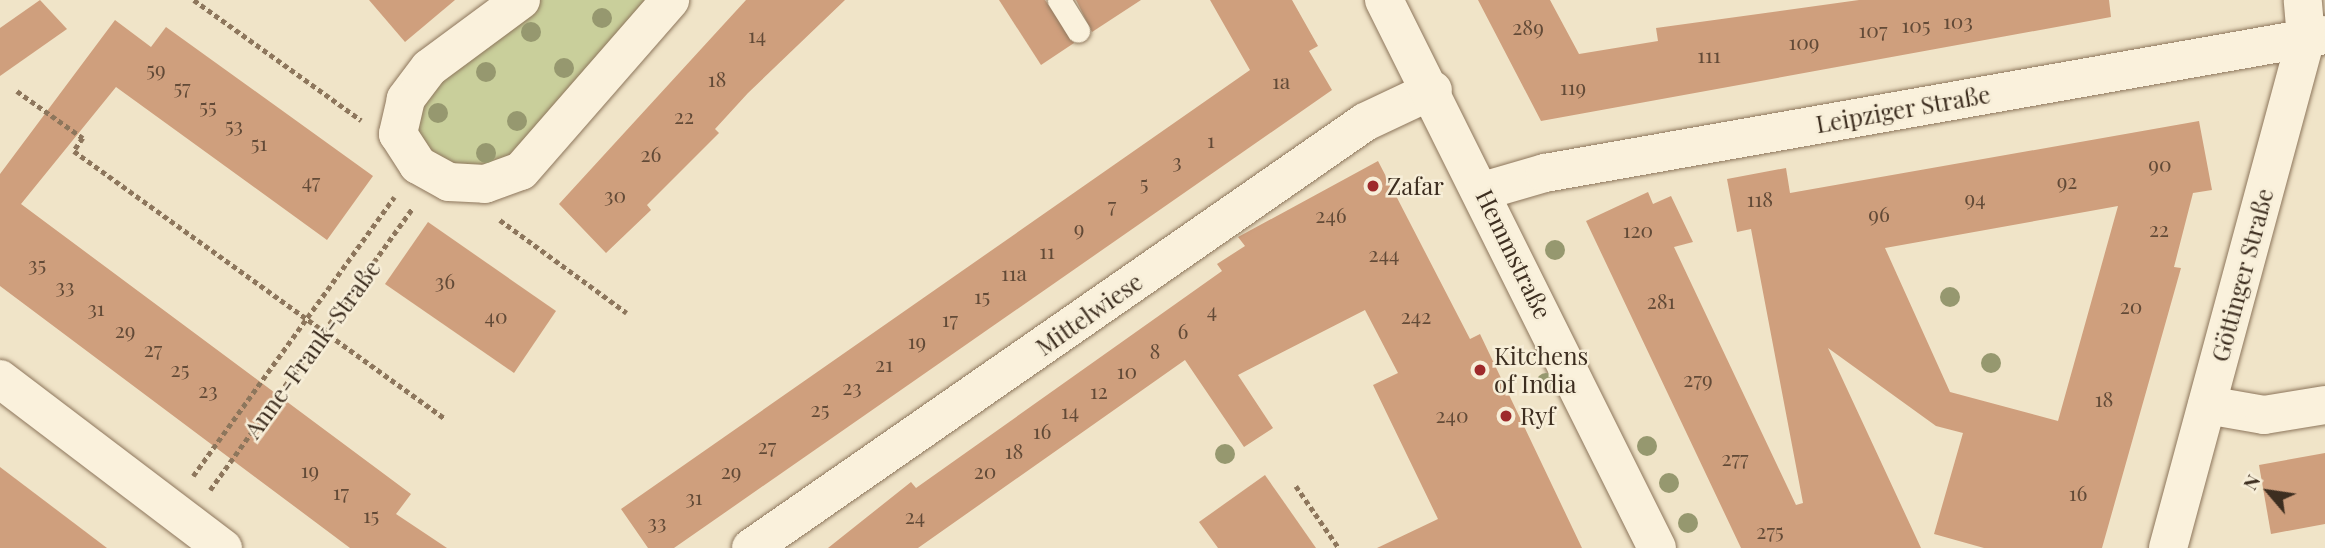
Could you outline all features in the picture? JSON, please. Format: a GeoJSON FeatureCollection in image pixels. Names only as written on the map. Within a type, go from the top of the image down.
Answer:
{"type":"FeatureCollection","features":[{"type":"Feature","properties":{"kind":"street"},"geometry":{"type":"LineString","coordinates":[[521,0],[429,68],[406,99],[425,164],[485,184],[521,171],[670,0]]}},
{"type":"Feature","properties":{"kind":"street","name":"Hemmstraße"},"geometry":{"type":"LineString","coordinates":[[1384,0],[1433,90],[1657,548]]}},
{"type":"Feature","properties":{"kind":"street","name":"Göttinger Straße"},"geometry":{"type":"LineString","coordinates":[[2168,548],[2207,405],[2316,37],[2303,0]]}},
{"type":"Feature","properties":{"kind":"street","name":"Leipziger Straße"},"geometry":{"type":"LineString","coordinates":[[1483,191],[1545,173],[2316,37]]}},
{"type":"Feature","properties":{"kind":"street","name":"Mittelwiese"},"geometry":{"type":"LineString","coordinates":[[751,548],[1366,122],[1433,90]]}},
{"type":"Feature","properties":{"kind":"street"},"geometry":{"type":"LineString","coordinates":[[0,379],[223,548]]}},
{"type":"Feature","properties":{"kind":"street"},"geometry":{"type":"LineString","coordinates":[[2207,405],[2264,415],[2325,405]]}},
{"type":"Feature","properties":{"kind":"lane"},"geometry":{"type":"LineString","coordinates":[[1059,0],[1079,30]]}},
{"type":"Feature","properties":{"kind":"path"},"geometry":{"type":"LineString","coordinates":[[194,0],[425,164],[627,313]]}},
{"type":"Feature","properties":{"kind":"path"},"geometry":{"type":"LineString","coordinates":[[16,91],[83,138],[74,151],[445,419]]}},
{"type":"Feature","properties":{"kind":"path","name":"Anne-Frank-Straße"},"geometry":{"type":"LineString","coordinates":[[178,515],[306,318],[425,164]]}},
{"type":"Feature","properties":{"kind":"path","name":"Anne-Frank-Straße"},"geometry":{"type":"LineString","coordinates":[[178,515],[324,331],[425,164]]}},
{"type":"Feature","properties":{"kind":"path"},"geometry":{"type":"LineString","coordinates":[[1296,486],[1339,548]]}},
{"type":"Feature","properties":{"kind":"green space"},"geometry":{"type":"Polygon","coordinates":[[[540,0],[652,0],[506,168],[437,163],[415,138],[413,113],[433,87],[540,0]]]}},
{"type":"Feature","properties":{"kind":"building"},"geometry":{"type":"Polygon","coordinates":[[[40,0],[67,29],[0,76],[0,28],[40,0]]]}},
{"type":"Feature","properties":{"kind":"building"},"geometry":{"type":"Polygon","coordinates":[[[369,0],[455,0],[405,42],[369,0]]]}},
{"type":"Feature","properties":{"kind":"building"},"geometry":{"type":"Polygon","coordinates":[[[746,0],[845,0],[748,93],[715,129],[719,133],[647,205],[651,210],[606,253],[559,204],[746,0]]]}},
{"type":"Feature","properties":{"kind":"building"},"geometry":{"type":"Polygon","coordinates":[[[999,0],[1045,0],[1074,43],[1041,65],[999,0]]]}},
{"type":"Feature","properties":{"kind":"building"},"geometry":{"type":"Polygon","coordinates":[[[1076,0],[1141,0],[1092,32],[1076,0]]]}},
{"type":"Feature","properties":{"kind":"building"},"geometry":{"type":"Polygon","coordinates":[[[1210,0],[1292,0],[1318,46],[1309,51],[1332,90],[674,548],[648,548],[621,509],[1250,70],[1210,0]]]}},
{"type":"Feature","properties":{"kind":"building"},"geometry":{"type":"Polygon","coordinates":[[[1478,0],[1550,0],[1579,54],[1658,41],[1656,28],[1859,0],[2109,0],[2111,17],[1541,121],[1478,0]]]}},
{"type":"Feature","properties":{"kind":"building"},"geometry":{"type":"Polygon","coordinates":[[[115,20],[151,47],[166,27],[373,176],[327,240],[116,87],[21,204],[411,494],[396,514],[447,548],[350,548],[0,286],[0,174],[115,20]]]}},
{"type":"Feature","properties":{"kind":"building"},"geometry":{"type":"Polygon","coordinates":[[[2199,121],[2212,190],[2193,193],[2174,267],[2181,268],[2102,548],[1984,548],[1934,534],[1963,433],[1936,426],[1828,348],[1921,548],[1741,548],[1586,221],[1648,192],[1653,204],[1671,196],[1693,242],[1674,247],[1796,505],[1803,503],[1751,229],[1737,232],[1727,179],[1786,168],[1790,193],[2199,121]],[[2118,206],[1885,248],[1950,392],[2058,421],[2118,206]]]}},
{"type":"Feature","properties":{"kind":"building"},"geometry":{"type":"Polygon","coordinates":[[[1378,161],[1470,339],[1480,334],[1582,548],[1377,548],[1438,519],[1373,385],[1398,373],[1365,310],[1238,375],[1273,428],[1244,447],[1185,360],[918,548],[828,548],[911,482],[916,488],[1222,271],[1217,264],[1245,246],[1238,237],[1378,161]]]}},
{"type":"Feature","properties":{"kind":"building"},"geometry":{"type":"Polygon","coordinates":[[[428,222],[556,311],[514,373],[385,284],[428,222]]]}},
{"type":"Feature","properties":{"kind":"building"},"geometry":{"type":"Polygon","coordinates":[[[2325,453],[2325,524],[2271,534],[2259,465],[2325,453]]]}},
{"type":"Feature","properties":{"kind":"building"},"geometry":{"type":"Polygon","coordinates":[[[0,467],[107,548],[0,548],[0,467]]]}},
{"type":"Feature","properties":{"kind":"building"},"geometry":{"type":"Polygon","coordinates":[[[1265,475],[1316,548],[1218,548],[1199,522],[1265,475]]]}},
{"type":"Feature","properties":{"kind":"place","name":"Zafar"},"geometry":{"type":"Point","coordinates":[1373,186]}},
{"type":"Feature","properties":{"kind":"place","name":"Kitchens of India"},"geometry":{"type":"Point","coordinates":[1480,370]}},
{"type":"Feature","properties":{"kind":"place","name":"Ryf"},"geometry":{"type":"Point","coordinates":[1506,416]}}]}
